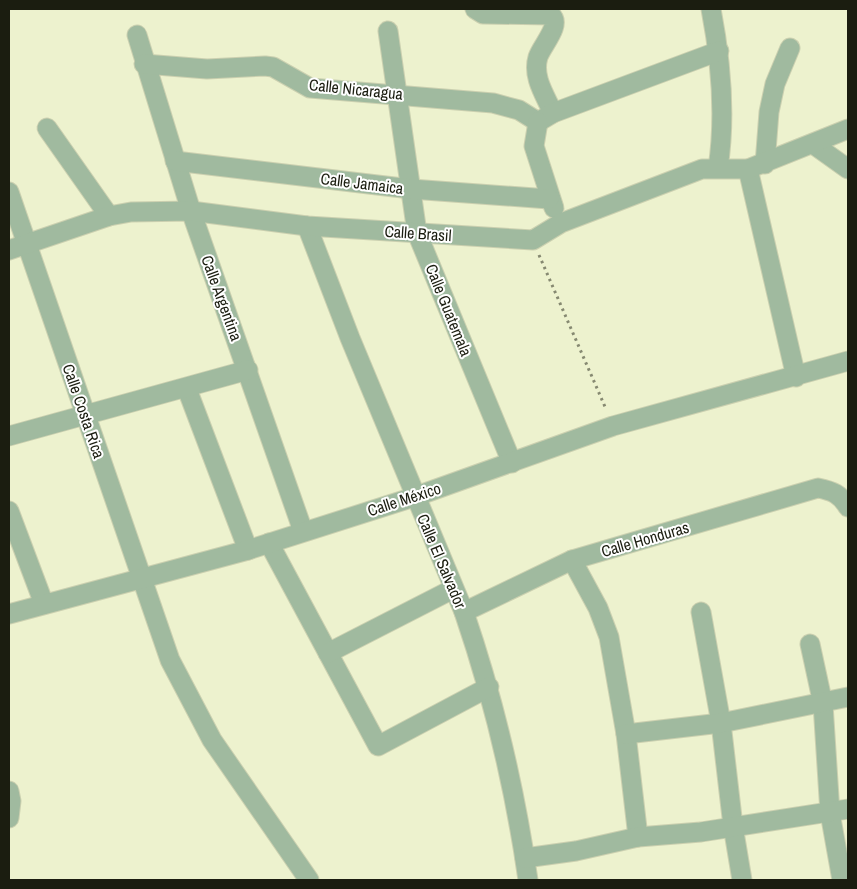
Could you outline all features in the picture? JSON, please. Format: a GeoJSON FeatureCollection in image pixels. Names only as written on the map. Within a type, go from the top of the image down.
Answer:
{"type":"FeatureCollection","features":[{"type":"Feature","properties":{"kind":"street"},"geometry":{"type":"LineString","coordinates":[[475,9],[483,14],[551,15],[554,17],[555,24],[538,56],[535,72],[546,118],[534,146],[549,199],[561,223]]}},
{"type":"Feature","properties":{"kind":"street"},"geometry":{"type":"LineString","coordinates":[[711,9],[719,51],[722,140],[718,168]]}},
{"type":"Feature","properties":{"kind":"street","name":"Calle Guatemala"},"geometry":{"type":"LineString","coordinates":[[388,31],[417,233],[512,463]]}},
{"type":"Feature","properties":{"kind":"street","name":"Calle Argentina"},"geometry":{"type":"LineString","coordinates":[[137,35],[144,64],[191,211],[303,531]]}},
{"type":"Feature","properties":{"kind":"street"},"geometry":{"type":"LineString","coordinates":[[790,48],[775,84],[756,166],[796,376]]}},
{"type":"Feature","properties":{"kind":"street"},"geometry":{"type":"LineString","coordinates":[[546,118],[719,51]]}},
{"type":"Feature","properties":{"kind":"street","name":"Calle Nicaragua"},"geometry":{"type":"LineString","coordinates":[[144,64],[207,69],[274,67],[310,88],[493,102],[546,118]]}},
{"type":"Feature","properties":{"kind":"street"},"geometry":{"type":"LineString","coordinates":[[47,128],[109,216]]}},
{"type":"Feature","properties":{"kind":"street"},"geometry":{"type":"LineString","coordinates":[[532,240],[561,223],[702,169],[756,166],[848,129]]}},
{"type":"Feature","properties":{"kind":"street"},"geometry":{"type":"LineString","coordinates":[[814,144],[848,169]]}},
{"type":"Feature","properties":{"kind":"street","name":"Calle Jamaica"},"geometry":{"type":"LineString","coordinates":[[175,161],[411,188],[549,199]]}},
{"type":"Feature","properties":{"kind":"street","name":"Calle Costa Rica"},"geometry":{"type":"LineString","coordinates":[[9,192],[17,247],[84,414],[170,660],[212,740],[309,880]]}},
{"type":"Feature","properties":{"kind":"street","name":"Calle Brasil"},"geometry":{"type":"LineString","coordinates":[[17,247],[109,216],[131,212],[191,211],[307,226],[532,240]]}},
{"type":"Feature","properties":{"kind":"street","name":"Calle El Salvador"},"geometry":{"type":"LineString","coordinates":[[307,226],[414,497],[464,612],[489,686],[517,810],[528,880]]}},
{"type":"Feature","properties":{"kind":"street","name":"Calle México"},"geometry":{"type":"LineString","coordinates":[[9,614],[248,550],[414,497],[613,426],[848,361]]}},
{"type":"Feature","properties":{"kind":"street"},"geometry":{"type":"LineString","coordinates":[[9,436],[248,370]]}},
{"type":"Feature","properties":{"kind":"street"},"geometry":{"type":"LineString","coordinates":[[187,388],[248,550]]}},
{"type":"Feature","properties":{"kind":"street","name":"Calle Honduras"},"geometry":{"type":"LineString","coordinates":[[464,612],[572,560],[818,488],[833,491],[843,499],[848,507]]}},
{"type":"Feature","properties":{"kind":"street"},"geometry":{"type":"LineString","coordinates":[[9,510],[44,604]]}},
{"type":"Feature","properties":{"kind":"street"},"geometry":{"type":"LineString","coordinates":[[269,543],[378,746],[489,686]]}},
{"type":"Feature","properties":{"kind":"street"},"geometry":{"type":"LineString","coordinates":[[572,560],[598,608],[610,637],[626,734],[638,837]]}},
{"type":"Feature","properties":{"kind":"street"},"geometry":{"type":"LineString","coordinates":[[328,653],[453,589]]}},
{"type":"Feature","properties":{"kind":"street"},"geometry":{"type":"LineString","coordinates":[[701,612],[721,723],[733,826],[742,880]]}},
{"type":"Feature","properties":{"kind":"street"},"geometry":{"type":"LineString","coordinates":[[810,644],[823,704],[830,813],[842,880]]}},
{"type":"Feature","properties":{"kind":"street"},"geometry":{"type":"LineString","coordinates":[[626,734],[721,723],[823,704],[848,697]]}},
{"type":"Feature","properties":{"kind":"street"},"geometry":{"type":"LineString","coordinates":[[9,790],[12,801],[9,818]]}},
{"type":"Feature","properties":{"kind":"street"},"geometry":{"type":"LineString","coordinates":[[525,858],[576,851],[638,837],[701,832],[848,809]]}},
{"type":"Feature","properties":{"kind":"path"},"geometry":{"type":"LineString","coordinates":[[532,240],[613,426]]}}]}
